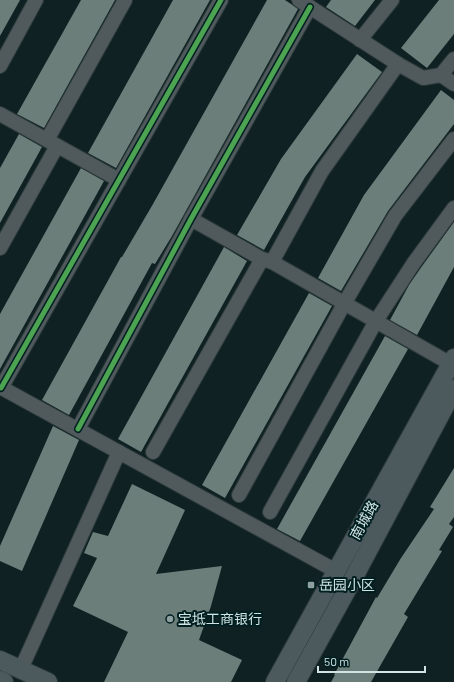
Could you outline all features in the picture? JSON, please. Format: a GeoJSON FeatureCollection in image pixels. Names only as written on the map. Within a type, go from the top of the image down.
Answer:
{"type":"FeatureCollection","features":[{"type":"Feature","properties":{"kind":"main road","name":"南城路"},"geometry":{"type":"LineString","coordinates":[[275,682],[452,361]]}},
{"type":"Feature","properties":{"kind":"main road","name":"南城路"},"geometry":{"type":"LineString","coordinates":[[296,682],[353,579],[454,389]]}},
{"type":"Feature","properties":{"kind":"main road"},"geometry":{"type":"LineString","coordinates":[[0,660],[48,682]]}},
{"type":"Feature","properties":{"kind":"main road"},"geometry":{"type":"LineString","coordinates":[[0,680],[4,682]]}},
{"type":"Feature","properties":{"kind":"street"},"geometry":{"type":"LineString","coordinates":[[0,66],[36,0]]}},
{"type":"Feature","properties":{"kind":"street"},"geometry":{"type":"LineString","coordinates":[[0,248],[125,0]]}},
{"type":"Feature","properties":{"kind":"street"},"geometry":{"type":"LineString","coordinates":[[221,0],[1,388],[336,571]]}},
{"type":"Feature","properties":{"kind":"street"},"geometry":{"type":"LineString","coordinates":[[360,40],[392,0]]}},
{"type":"Feature","properties":{"kind":"street"},"geometry":{"type":"LineString","coordinates":[[78,429],[191,219],[304,3],[398,64],[423,78],[441,75],[454,59]]}},
{"type":"Feature","properties":{"kind":"street"},"geometry":{"type":"LineString","coordinates":[[154,452],[322,171],[398,64]]}},
{"type":"Feature","properties":{"kind":"street"},"geometry":{"type":"LineString","coordinates":[[441,75],[454,84]]}},
{"type":"Feature","properties":{"kind":"street"},"geometry":{"type":"LineString","coordinates":[[0,114],[119,180]]}},
{"type":"Feature","properties":{"kind":"street"},"geometry":{"type":"LineString","coordinates":[[240,494],[344,304],[395,216],[454,139]]}},
{"type":"Feature","properties":{"kind":"street"},"geometry":{"type":"LineString","coordinates":[[270,512],[376,321],[454,208]]}},
{"type":"Feature","properties":{"kind":"street"},"geometry":{"type":"LineString","coordinates":[[191,219],[344,304],[452,361]]}},
{"type":"Feature","properties":{"kind":"street"},"geometry":{"type":"LineString","coordinates":[[21,669],[119,452]]}},
{"type":"Feature","properties":{"kind":"building"},"geometry":{"type":"Polygon","coordinates":[[[0,0],[20,0],[0,36],[0,0]]]}},
{"type":"Feature","properties":{"kind":"building"},"geometry":{"type":"Polygon","coordinates":[[[81,0],[115,0],[44,128],[17,114],[81,0]]]}},
{"type":"Feature","properties":{"kind":"building"},"geometry":{"type":"Polygon","coordinates":[[[173,0],[210,0],[116,168],[88,153],[173,0]]]}},
{"type":"Feature","properties":{"kind":"building"},"geometry":{"type":"Polygon","coordinates":[[[267,0],[285,0],[298,9],[172,236],[155,264],[152,263],[69,415],[42,400],[121,257],[153,204],[267,0]]]}},
{"type":"Feature","properties":{"kind":"building"},"geometry":{"type":"Polygon","coordinates":[[[331,0],[375,0],[355,26],[326,7],[331,0]]]}},
{"type":"Feature","properties":{"kind":"building"},"geometry":{"type":"Polygon","coordinates":[[[439,0],[454,0],[454,34],[427,68],[401,48],[439,0]]]}},
{"type":"Feature","properties":{"kind":"building"},"geometry":{"type":"Polygon","coordinates":[[[357,54],[382,72],[305,177],[264,250],[237,235],[281,159],[357,54]]]}},
{"type":"Feature","properties":{"kind":"building"},"geometry":{"type":"Polygon","coordinates":[[[441,90],[454,100],[454,124],[388,211],[341,291],[318,278],[364,195],[441,90]]]}},
{"type":"Feature","properties":{"kind":"building"},"geometry":{"type":"Polygon","coordinates":[[[19,134],[42,147],[0,223],[0,168],[19,134]]]}},
{"type":"Feature","properties":{"kind":"building"},"geometry":{"type":"Polygon","coordinates":[[[81,168],[104,181],[0,369],[0,314],[81,168]]]}},
{"type":"Feature","properties":{"kind":"building"},"geometry":{"type":"Polygon","coordinates":[[[454,222],[454,267],[417,335],[390,320],[409,285],[454,222]]]}},
{"type":"Feature","properties":{"kind":"building"},"geometry":{"type":"Polygon","coordinates":[[[224,247],[247,261],[141,452],[118,439],[224,247]]]}},
{"type":"Feature","properties":{"kind":"building"},"geometry":{"type":"Polygon","coordinates":[[[309,293],[332,306],[225,498],[202,485],[309,293]]]}},
{"type":"Feature","properties":{"kind":"building"},"geometry":{"type":"Polygon","coordinates":[[[385,336],[408,349],[300,541],[277,529],[385,336]]]}},
{"type":"Feature","properties":{"kind":"building"},"geometry":{"type":"Polygon","coordinates":[[[53,426],[79,440],[22,571],[0,561],[0,546],[53,426]]]}},
{"type":"Feature","properties":{"kind":"building"},"geometry":{"type":"Polygon","coordinates":[[[454,468],[454,517],[449,524],[453,527],[439,550],[442,551],[404,614],[408,617],[371,682],[331,682],[376,597],[377,598],[401,558],[434,509],[430,507],[454,468]]]}},
{"type":"Feature","properties":{"kind":"building"},"geometry":{"type":"Polygon","coordinates":[[[132,484],[185,510],[156,574],[222,566],[211,606],[199,640],[242,660],[231,682],[104,682],[128,632],[73,606],[97,558],[84,553],[93,532],[108,536],[132,484]]]}},
{"type":"Feature","properties":{"kind":"cycle path"},"geometry":{"type":"LineString","coordinates":[[1,388],[221,0]]}},
{"type":"Feature","properties":{"kind":"cycle path"},"geometry":{"type":"LineString","coordinates":[[78,429],[191,219],[310,7]]}},
{"type":"Feature","properties":{"kind":"place","name":"岳园小区"},"geometry":{"type":"Point","coordinates":[311,585]}},
{"type":"Feature","properties":{"kind":"place","name":"宝坻工商银行"},"geometry":{"type":"Point","coordinates":[170,619]}}]}
